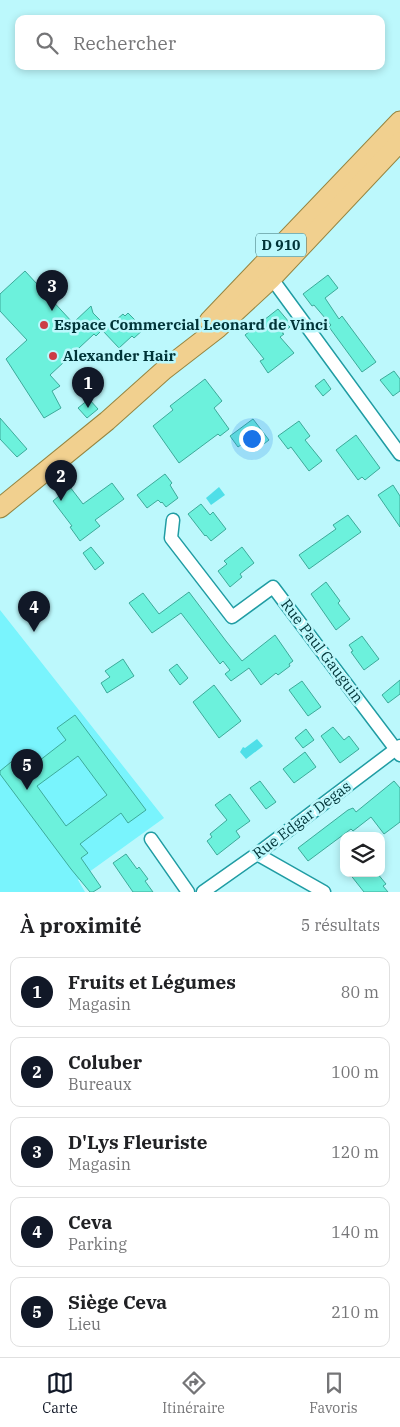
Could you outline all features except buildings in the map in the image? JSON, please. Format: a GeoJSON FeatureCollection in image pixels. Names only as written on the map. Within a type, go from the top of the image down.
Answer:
{"type":"FeatureCollection","features":[{"type":"Feature","properties":{"kind":"main road","name":"D 910"},"geometry":{"type":"LineString","coordinates":[[0,508],[107,421],[164,370],[217,329],[400,122]]}},
{"type":"Feature","properties":{"kind":"main road","name":"D 910"},"geometry":{"type":"LineString","coordinates":[[267,272],[400,142]]}},
{"type":"Feature","properties":{"kind":"street"},"geometry":{"type":"LineString","coordinates":[[267,272],[400,454]]}},
{"type":"Feature","properties":{"kind":"street","name":"Rue Paul Gauguin"},"geometry":{"type":"LineString","coordinates":[[173,520],[171,538],[232,617],[273,587],[399,750]]}},
{"type":"Feature","properties":{"kind":"street","name":"Rue Edgar Degas"},"geometry":{"type":"LineString","coordinates":[[203,892],[399,750]]}},
{"type":"Feature","properties":{"kind":"street"},"geometry":{"type":"LineString","coordinates":[[151,840],[188,892]]}},
{"type":"Feature","properties":{"kind":"street"},"geometry":{"type":"LineString","coordinates":[[256,854],[324,892]]}},
{"type":"Feature","properties":{"kind":"shaded area"},"geometry":{"type":"Polygon","coordinates":[[[219,487],[225,495],[211,505],[206,498],[219,487]]]}},
{"type":"Feature","properties":{"kind":"shaded area"},"geometry":{"type":"Polygon","coordinates":[[[0,610],[164,818],[78,880],[85,892],[0,892],[0,610]]]}},
{"type":"Feature","properties":{"kind":"shaded area"},"geometry":{"type":"Polygon","coordinates":[[[257,739],[263,746],[246,759],[240,752],[243,747],[245,748],[257,739]]]}},
{"type":"Feature","properties":{"kind":"place","name":"D'Lys Fleuriste"},"geometry":{"type":"Point","coordinates":[52,311]}},
{"type":"Feature","properties":{"kind":"place","name":"Espace Commercial Leonard de Vinci"},"geometry":{"type":"Point","coordinates":[44,325]}},
{"type":"Feature","properties":{"kind":"place","name":"Alexander Hair"},"geometry":{"type":"Point","coordinates":[53,356]}},
{"type":"Feature","properties":{"kind":"place","name":"Fruits et Légumes"},"geometry":{"type":"Point","coordinates":[88,408]}},
{"type":"Feature","properties":{"kind":"place","name":"Coluber"},"geometry":{"type":"Point","coordinates":[61,501]}},
{"type":"Feature","properties":{"kind":"place","name":"Ceva"},"geometry":{"type":"Point","coordinates":[34,632]}},
{"type":"Feature","properties":{"kind":"place","name":"Siège Ceva"},"geometry":{"type":"Point","coordinates":[27,790]}}]}
